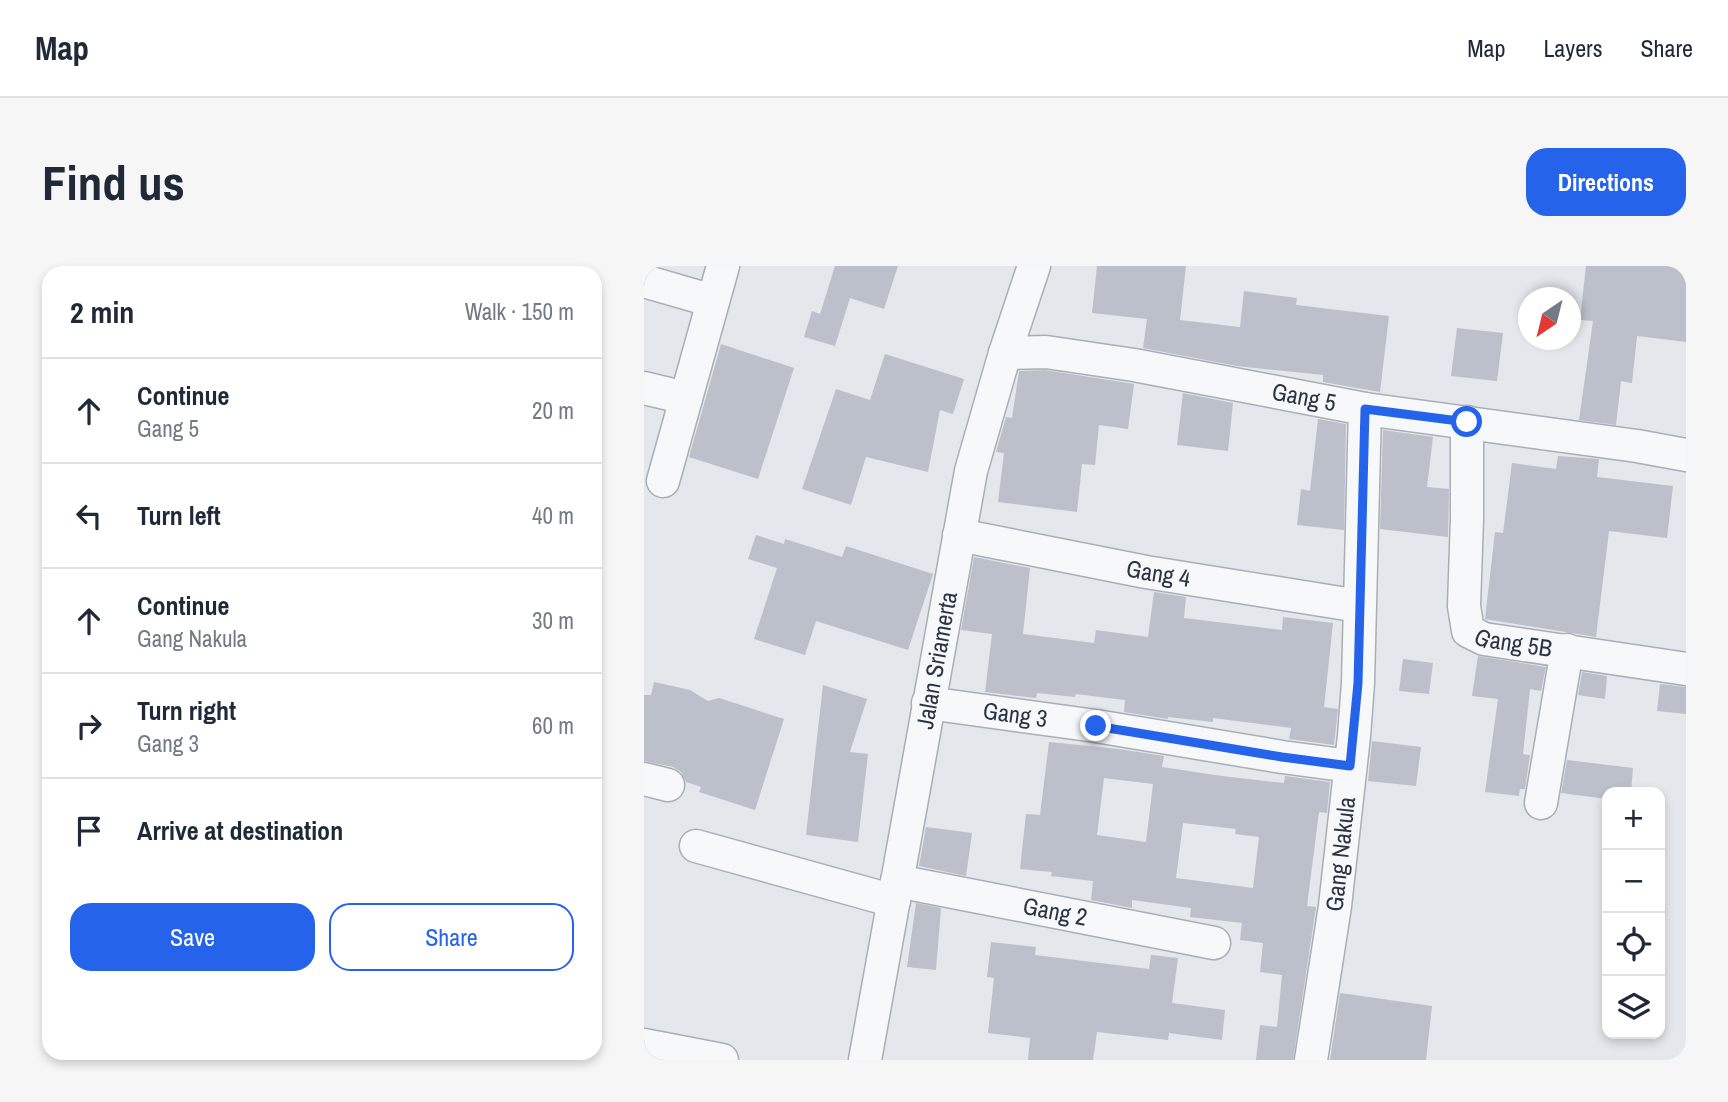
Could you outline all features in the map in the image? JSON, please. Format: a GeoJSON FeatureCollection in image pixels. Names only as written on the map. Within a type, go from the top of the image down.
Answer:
{"type":"FeatureCollection","features":[{"type":"Feature","properties":{"kind":"street"},"geometry":{"type":"LineString","coordinates":[[663,481],[723,266]]}},
{"type":"Feature","properties":{"kind":"street","name":"Jalan Sriamerta"},"geometry":{"type":"LineString","coordinates":[[865,1060],[971,471],[1005,353],[1034,266]]}},
{"type":"Feature","properties":{"kind":"street"},"geometry":{"type":"LineString","coordinates":[[644,281],[712,301]]}},
{"type":"Feature","properties":{"kind":"street","name":"Gang 5"},"geometry":{"type":"LineString","coordinates":[[1005,353],[1046,352],[1134,365],[1365,409],[1686,455]]}},
{"type":"Feature","properties":{"kind":"street"},"geometry":{"type":"LineString","coordinates":[[644,388],[686,398]]}},
{"type":"Feature","properties":{"kind":"street","name":"Gang Nakula"},"geometry":{"type":"LineString","coordinates":[[1311,1060],[1335,906],[1358,683],[1365,409]]}},
{"type":"Feature","properties":{"kind":"street","name":"Gang 5B"},"geometry":{"type":"LineString","coordinates":[[1467,422],[1464,606],[1468,631],[1484,639],[1686,669]]}},
{"type":"Feature","properties":{"kind":"street","name":"Gang 4"},"geometry":{"type":"LineString","coordinates":[[959,535],[1146,572],[1359,606]]}},
{"type":"Feature","properties":{"kind":"street"},"geometry":{"type":"LineString","coordinates":[[1541,803],[1567,650]]}},
{"type":"Feature","properties":{"kind":"street","name":"Gang 3"},"geometry":{"type":"LineString","coordinates":[[928,703],[1350,766]]}},
{"type":"Feature","properties":{"kind":"street","name":"Gang 2"},"geometry":{"type":"LineString","coordinates":[[696,846],[895,891],[1214,943]]}},
{"type":"Feature","properties":{"kind":"street"},"geometry":{"type":"LineString","coordinates":[[644,1045],[722,1060]]}},
{"type":"Feature","properties":{"kind":"building"},"geometry":{"type":"Polygon","coordinates":[[[835,266],[898,266],[884,309],[850,298],[835,346],[804,337],[812,311],[820,314],[835,266]]]}},
{"type":"Feature","properties":{"kind":"building"},"geometry":{"type":"Polygon","coordinates":[[[1097,266],[1186,266],[1180,320],[1240,327],[1244,291],[1297,298],[1296,305],[1389,316],[1380,392],[1323,382],[1323,375],[1237,366],[1143,348],[1147,319],[1092,313],[1097,266]]]}},
{"type":"Feature","properties":{"kind":"building"},"geometry":{"type":"Polygon","coordinates":[[[1586,266],[1686,266],[1686,342],[1637,336],[1632,383],[1621,381],[1616,425],[1579,420],[1593,321],[1581,320],[1586,266]]]}},
{"type":"Feature","properties":{"kind":"building"},"geometry":{"type":"Polygon","coordinates":[[[1457,328],[1503,333],[1497,381],[1451,376],[1457,328]]]}},
{"type":"Feature","properties":{"kind":"building"},"geometry":{"type":"Polygon","coordinates":[[[721,344],[794,368],[758,479],[689,457],[721,344]]]}},
{"type":"Feature","properties":{"kind":"building"},"geometry":{"type":"Polygon","coordinates":[[[885,354],[964,379],[953,414],[940,410],[928,472],[866,457],[851,505],[802,489],[836,389],[870,400],[885,354]]]}},
{"type":"Feature","properties":{"kind":"building"},"geometry":{"type":"Polygon","coordinates":[[[1045,370],[1134,384],[1128,429],[1099,425],[1095,465],[1082,464],[1077,512],[998,502],[1004,453],[996,452],[1006,417],[1012,418],[1019,371],[1045,370]]]}},
{"type":"Feature","properties":{"kind":"building"},"geometry":{"type":"Polygon","coordinates":[[[1183,393],[1233,403],[1228,451],[1177,445],[1183,393]]]}},
{"type":"Feature","properties":{"kind":"building"},"geometry":{"type":"Polygon","coordinates":[[[1318,419],[1346,424],[1344,530],[1297,525],[1301,489],[1310,491],[1318,419]]]}},
{"type":"Feature","properties":{"kind":"building"},"geometry":{"type":"Polygon","coordinates":[[[1383,430],[1433,437],[1427,487],[1449,489],[1448,537],[1380,529],[1383,430]]]}},
{"type":"Feature","properties":{"kind":"building"},"geometry":{"type":"Polygon","coordinates":[[[1558,456],[1599,459],[1597,477],[1673,486],[1667,538],[1609,531],[1596,637],[1485,619],[1495,532],[1503,533],[1512,463],[1556,469],[1558,456]]]}},
{"type":"Feature","properties":{"kind":"building"},"geometry":{"type":"Polygon","coordinates":[[[756,535],[784,544],[785,539],[842,557],[846,546],[933,574],[908,650],[816,621],[805,655],[754,639],[777,568],[748,559],[756,535]]]}},
{"type":"Feature","properties":{"kind":"building"},"geometry":{"type":"Polygon","coordinates":[[[974,557],[1030,568],[1023,634],[1094,643],[1096,630],[1148,637],[1154,592],[1186,597],[1184,618],[1282,630],[1283,617],[1333,623],[1324,707],[1338,709],[1334,745],[1289,739],[1291,728],[1213,718],[1213,722],[1168,719],[1124,712],[1125,700],[1076,694],[1075,697],[1037,693],[1036,698],[985,692],[992,634],[961,630],[974,557]]]}},
{"type":"Feature","properties":{"kind":"building"},"geometry":{"type":"Polygon","coordinates":[[[1478,656],[1546,667],[1541,691],[1530,689],[1523,754],[1530,755],[1525,789],[1520,789],[1519,796],[1485,792],[1498,699],[1472,696],[1478,656]]]}},
{"type":"Feature","properties":{"kind":"building"},"geometry":{"type":"Polygon","coordinates":[[[1403,659],[1433,663],[1429,694],[1399,691],[1403,659]]]}},
{"type":"Feature","properties":{"kind":"building"},"geometry":{"type":"Polygon","coordinates":[[[1582,672],[1607,676],[1605,699],[1578,695],[1582,672]]]}},
{"type":"Feature","properties":{"kind":"building"},"geometry":{"type":"Polygon","coordinates":[[[654,682],[690,690],[708,701],[719,698],[784,719],[755,810],[699,792],[701,787],[686,782],[681,772],[673,767],[644,761],[644,695],[651,695],[654,682]]]}},
{"type":"Feature","properties":{"kind":"building"},"geometry":{"type":"Polygon","coordinates":[[[1660,684],[1686,687],[1686,714],[1657,711],[1660,684]]]}},
{"type":"Feature","properties":{"kind":"building"},"geometry":{"type":"Polygon","coordinates":[[[823,685],[867,699],[850,752],[868,754],[858,842],[806,835],[823,685]]]}},
{"type":"Feature","properties":{"kind":"building"},"geometry":{"type":"Polygon","coordinates":[[[1372,741],[1421,747],[1416,786],[1368,781],[1372,741]]]}},
{"type":"Feature","properties":{"kind":"building"},"geometry":{"type":"Polygon","coordinates":[[[1049,742],[1164,756],[1162,767],[1222,776],[1284,783],[1285,776],[1330,782],[1327,813],[1319,812],[1307,906],[1316,907],[1293,1060],[1256,1060],[1260,1025],[1277,1027],[1282,975],[1260,972],[1263,943],[1240,940],[1242,923],[1190,917],[1191,908],[1132,900],[1132,908],[1091,900],[1093,881],[1051,876],[1052,872],[1020,869],[1026,814],[1040,815],[1049,742]],[[1104,778],[1097,835],[1146,842],[1153,784],[1104,778]],[[1183,823],[1176,878],[1253,888],[1259,837],[1235,834],[1236,829],[1183,823]]]}},
{"type":"Feature","properties":{"kind":"building"},"geometry":{"type":"Polygon","coordinates":[[[1567,760],[1633,768],[1631,787],[1602,787],[1602,798],[1561,793],[1567,760]]]}},
{"type":"Feature","properties":{"kind":"building"},"geometry":{"type":"Polygon","coordinates":[[[926,827],[972,833],[966,876],[919,866],[926,827]]]}},
{"type":"Feature","properties":{"kind":"building"},"geometry":{"type":"Polygon","coordinates":[[[916,903],[941,908],[936,970],[907,967],[916,903]]]}},
{"type":"Feature","properties":{"kind":"building"},"geometry":{"type":"Polygon","coordinates":[[[991,942],[1036,947],[1035,955],[1149,969],[1151,955],[1178,958],[1172,1003],[1225,1010],[1222,1040],[1169,1033],[1168,1040],[1097,1032],[1093,1060],[1028,1060],[1030,1038],[988,1033],[994,978],[987,977],[991,942]]]}},
{"type":"Feature","properties":{"kind":"building"},"geometry":{"type":"Polygon","coordinates":[[[1340,993],[1432,1006],[1426,1060],[1330,1060],[1340,993]]]}},
{"type":"Feature","properties":{"kind":"route"},"geometry":{"type":"LineString","coordinates":[[1096,726],[1350,766],[1358,683],[1365,409],[1467,422]]}}]}
